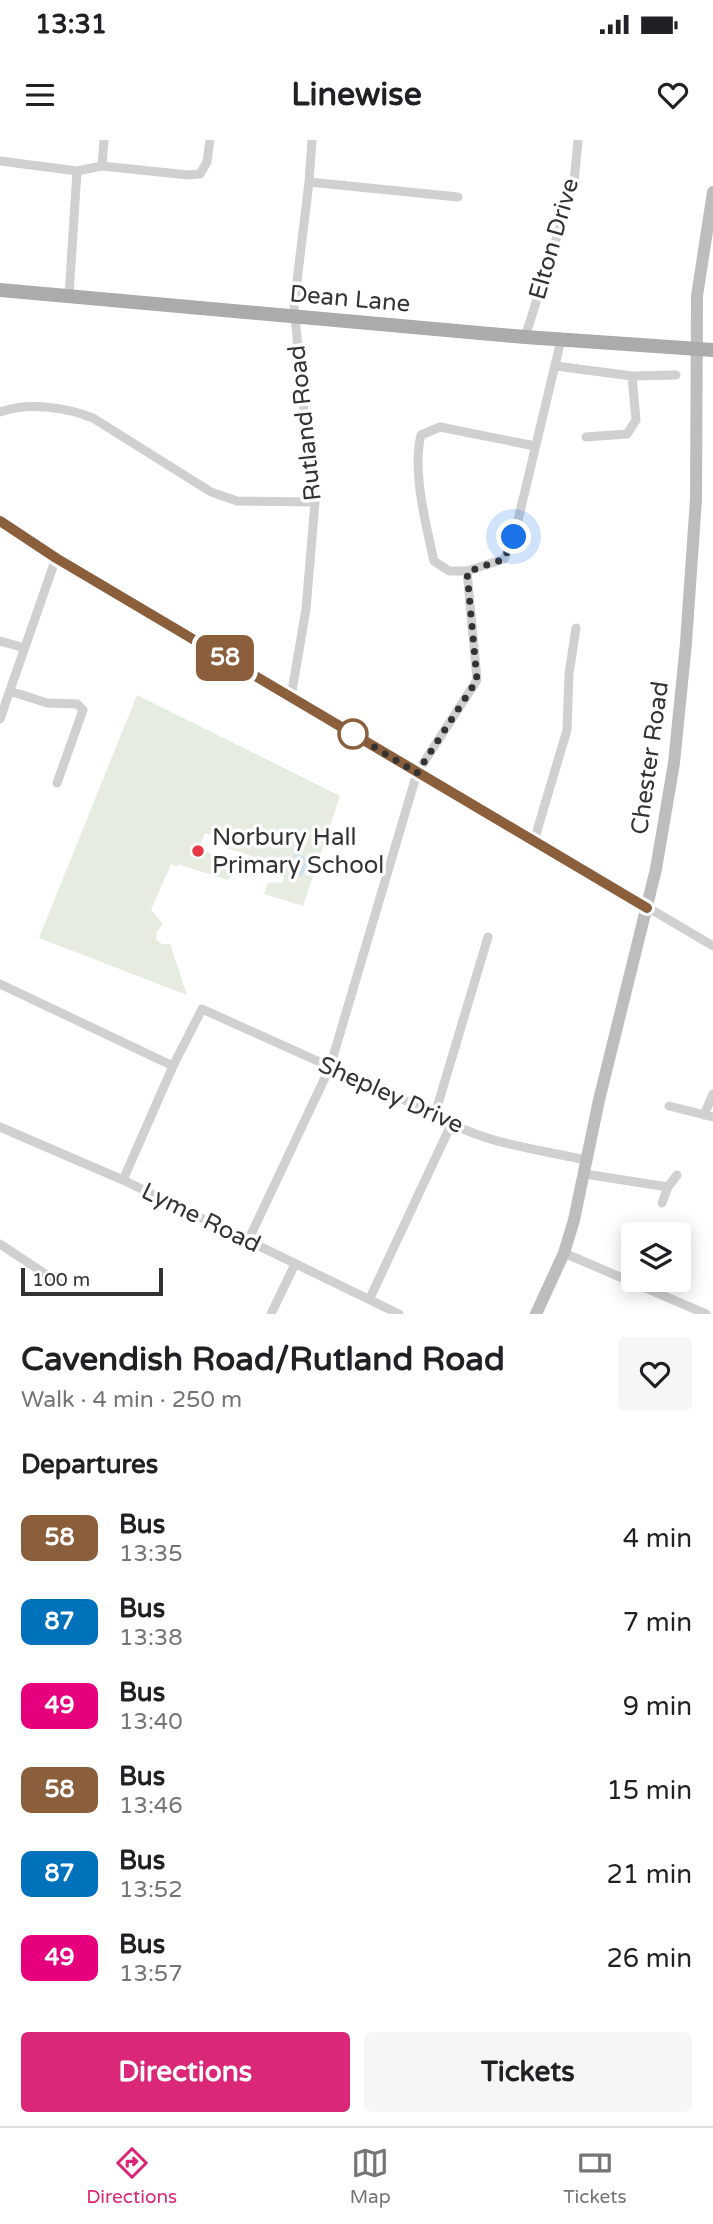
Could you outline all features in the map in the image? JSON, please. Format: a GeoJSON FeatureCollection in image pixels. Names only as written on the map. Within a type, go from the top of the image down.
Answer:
{"type":"FeatureCollection","features":[{"type":"Feature","properties":{"kind":"main road","name":"Dean Lane"},"geometry":{"type":"LineString","coordinates":[[0,290],[525,337],[713,350]]}},
{"type":"Feature","properties":{"kind":"street"},"geometry":{"type":"LineString","coordinates":[[102,166],[104,140]]}},
{"type":"Feature","properties":{"kind":"street"},"geometry":{"type":"LineString","coordinates":[[0,161],[77,171],[102,166],[200,174],[207,162],[210,140]]}},
{"type":"Feature","properties":{"kind":"street","name":"Rutland Road"},"geometry":{"type":"LineString","coordinates":[[291,697],[306,609],[315,502],[295,317],[312,140]]}},
{"type":"Feature","properties":{"kind":"street","name":"Elton Drive"},"geometry":{"type":"LineString","coordinates":[[525,337],[574,183],[578,140]]}},
{"type":"Feature","properties":{"kind":"street"},"geometry":{"type":"LineString","coordinates":[[69,296],[77,171]]}},
{"type":"Feature","properties":{"kind":"street"},"geometry":{"type":"LineString","coordinates":[[309,183],[458,197]]}},
{"type":"Feature","properties":{"kind":"street","name":"Chester Road"},"geometry":{"type":"LineString","coordinates":[[536,1314],[564,1253],[585,1174],[616,1024],[647,908],[674,763],[696,499],[697,296],[713,192]]}},
{"type":"Feature","properties":{"kind":"street"},"geometry":{"type":"LineString","coordinates":[[535,446],[440,427],[421,435],[418,463],[434,562],[449,572],[467,572],[504,559],[514,537],[561,340]]}},
{"type":"Feature","properties":{"kind":"street"},"geometry":{"type":"LineString","coordinates":[[556,366],[632,376],[676,375]]}},
{"type":"Feature","properties":{"kind":"street"},"geometry":{"type":"LineString","coordinates":[[586,437],[628,434],[636,420],[632,376]]}},
{"type":"Feature","properties":{"kind":"street"},"geometry":{"type":"LineString","coordinates":[[0,412],[28,407],[78,412],[93,418],[211,492],[237,502],[315,502]]}},
{"type":"Feature","properties":{"kind":"street"},"geometry":{"type":"LineString","coordinates":[[0,521],[56,558],[713,946]]}},
{"type":"Feature","properties":{"kind":"street"},"geometry":{"type":"LineString","coordinates":[[0,719],[56,558]]}},
{"type":"Feature","properties":{"kind":"street"},"geometry":{"type":"LineString","coordinates":[[248,1241],[330,1067],[417,773],[477,680],[467,572]]}},
{"type":"Feature","properties":{"kind":"street"},"geometry":{"type":"LineString","coordinates":[[534,841],[567,730],[569,674],[576,628]]}},
{"type":"Feature","properties":{"kind":"street"},"geometry":{"type":"LineString","coordinates":[[0,641],[25,648]]}},
{"type":"Feature","properties":{"kind":"street"},"geometry":{"type":"LineString","coordinates":[[10,691],[47,703],[77,704],[83,710],[57,783]]}},
{"type":"Feature","properties":{"kind":"street"},"geometry":{"type":"LineString","coordinates":[[435,1114],[488,937]]}},
{"type":"Feature","properties":{"kind":"street"},"geometry":{"type":"LineString","coordinates":[[0,984],[173,1066],[123,1180]]}},
{"type":"Feature","properties":{"kind":"street","name":"Shepley Drive"},"geometry":{"type":"LineString","coordinates":[[173,1066],[202,1009],[435,1114],[451,1125],[505,1142],[586,1160]]}},
{"type":"Feature","properties":{"kind":"street"},"geometry":{"type":"LineString","coordinates":[[669,1106],[709,1116],[713,1094]]}},
{"type":"Feature","properties":{"kind":"street"},"geometry":{"type":"LineString","coordinates":[[370,1298],[451,1125]]}},
{"type":"Feature","properties":{"kind":"street","name":"Lyme Road"},"geometry":{"type":"LineString","coordinates":[[0,1128],[123,1180],[399,1314]]}},
{"type":"Feature","properties":{"kind":"street"},"geometry":{"type":"LineString","coordinates":[[585,1174],[668,1187]]}},
{"type":"Feature","properties":{"kind":"street"},"geometry":{"type":"LineString","coordinates":[[662,1203],[668,1187],[677,1175]]}},
{"type":"Feature","properties":{"kind":"street"},"geometry":{"type":"LineString","coordinates":[[0,1244],[59,1283]]}},
{"type":"Feature","properties":{"kind":"street"},"geometry":{"type":"LineString","coordinates":[[564,1253],[706,1314]]}},
{"type":"Feature","properties":{"kind":"street"},"geometry":{"type":"LineString","coordinates":[[271,1314],[295,1264]]}},
{"type":"Feature","properties":{"kind":"shaded area","name":"Norbury Hall Primary School"},"geometry":{"type":"Polygon","coordinates":[[[137,695],[340,796],[303,906],[264,894],[268,883],[283,882],[285,868],[228,848],[229,839],[205,833],[199,848],[235,866],[228,880],[171,864],[151,910],[163,924],[157,931],[156,939],[162,944],[170,944],[187,995],[39,938],[137,695]]]}},
{"type":"Feature","properties":{"kind":"water"},"geometry":{"type":"Polygon","coordinates":[[[294,854],[302,855],[308,860],[308,867],[300,877],[295,871],[294,854]]]}},
{"type":"Feature","properties":{"kind":"bus line","name":"58"},"geometry":{"type":"LineString","coordinates":[[0,521],[56,558],[647,908]]}},
{"type":"Feature","properties":{"kind":"place","name":"Norbury Hall Primary School"},"geometry":{"type":"Point","coordinates":[198,851]}},
{"type":"Feature","properties":{"kind":"route"},"geometry":{"type":"LineString","coordinates":[[353,734],[417,773],[477,680],[467,572],[504,559],[514,537]]}}]}
